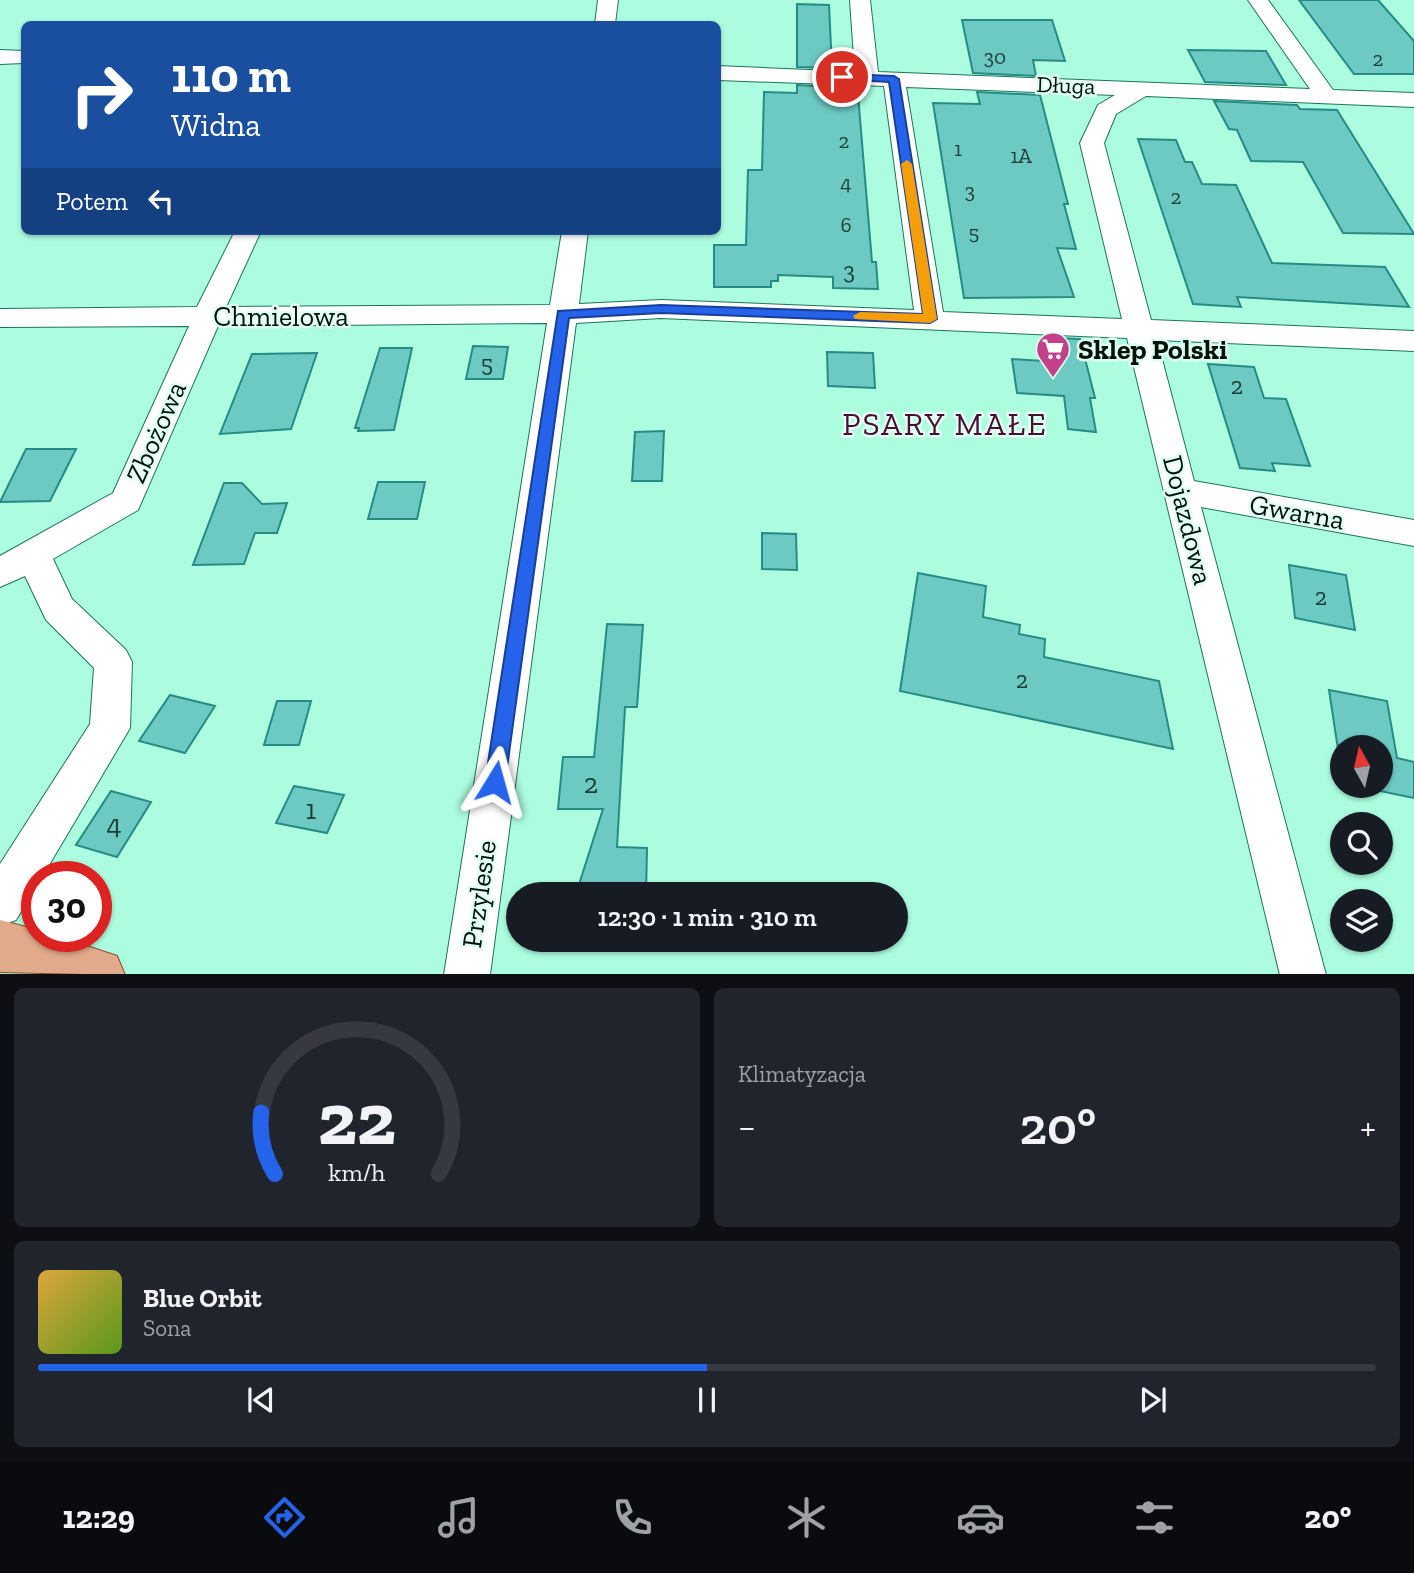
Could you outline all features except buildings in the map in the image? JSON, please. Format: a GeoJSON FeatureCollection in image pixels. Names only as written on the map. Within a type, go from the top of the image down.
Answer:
{"type":"FeatureCollection","features":[{"type":"Feature","properties":{"kind":"main road"},"geometry":{"type":"LineString","coordinates":[[0,946],[95,974]]}},
{"type":"Feature","properties":{"kind":"street"},"geometry":{"type":"LineString","coordinates":[[605,21],[608,0]]}},
{"type":"Feature","properties":{"kind":"street"},"geometry":{"type":"LineString","coordinates":[[860,0],[867,78]]}},
{"type":"Feature","properties":{"kind":"street"},"geometry":{"type":"LineString","coordinates":[[1258,0],[1326,96]]}},
{"type":"Feature","properties":{"kind":"street"},"geometry":{"type":"LineString","coordinates":[[0,57],[21,57]]}},
{"type":"Feature","properties":{"kind":"street","name":"Długa"},"geometry":{"type":"LineString","coordinates":[[721,73],[1414,100]]}},
{"type":"Feature","properties":{"kind":"street"},"geometry":{"type":"LineString","coordinates":[[894,79],[930,319]]}},
{"type":"Feature","properties":{"kind":"street","name":"Dojazdowa"},"geometry":{"type":"LineString","coordinates":[[1144,88],[1106,110],[1092,143],[1303,974]]}},
{"type":"Feature","properties":{"kind":"street","name":"Zbożowa"},"geometry":{"type":"LineString","coordinates":[[16,563],[126,501],[246,235]]}},
{"type":"Feature","properties":{"kind":"street","name":"Przylesie"},"geometry":{"type":"LineString","coordinates":[[467,974],[574,235]]}},
{"type":"Feature","properties":{"kind":"street","name":"Chmielowa"},"geometry":{"type":"LineString","coordinates":[[0,318],[563,314],[661,309],[1140,327],[1414,341]]}},
{"type":"Feature","properties":{"kind":"street","name":"Gwarna"},"geometry":{"type":"LineString","coordinates":[[1181,491],[1414,533]]}},
{"type":"Feature","properties":{"kind":"street"},"geometry":{"type":"LineString","coordinates":[[0,904],[110,728],[113,662],[16,563]]}},
{"type":"Feature","properties":{"kind":"slow traffic"},"geometry":{"type":"LineString","coordinates":[[860,316],[930,319],[907,164]]}},
{"type":"Feature","properties":{"kind":"place","name":"Sklep Polski"},"geometry":{"type":"Point","coordinates":[1053,379]}},
{"type":"Feature","properties":{"kind":"district","name":"PSARY MAŁE"},"geometry":{"type":"Point","coordinates":[945,424]}},
{"type":"Feature","properties":{"kind":"route"},"geometry":{"type":"LineString","coordinates":[[495,782],[563,314],[661,309],[930,319],[894,79],[842,77]]}}]}
